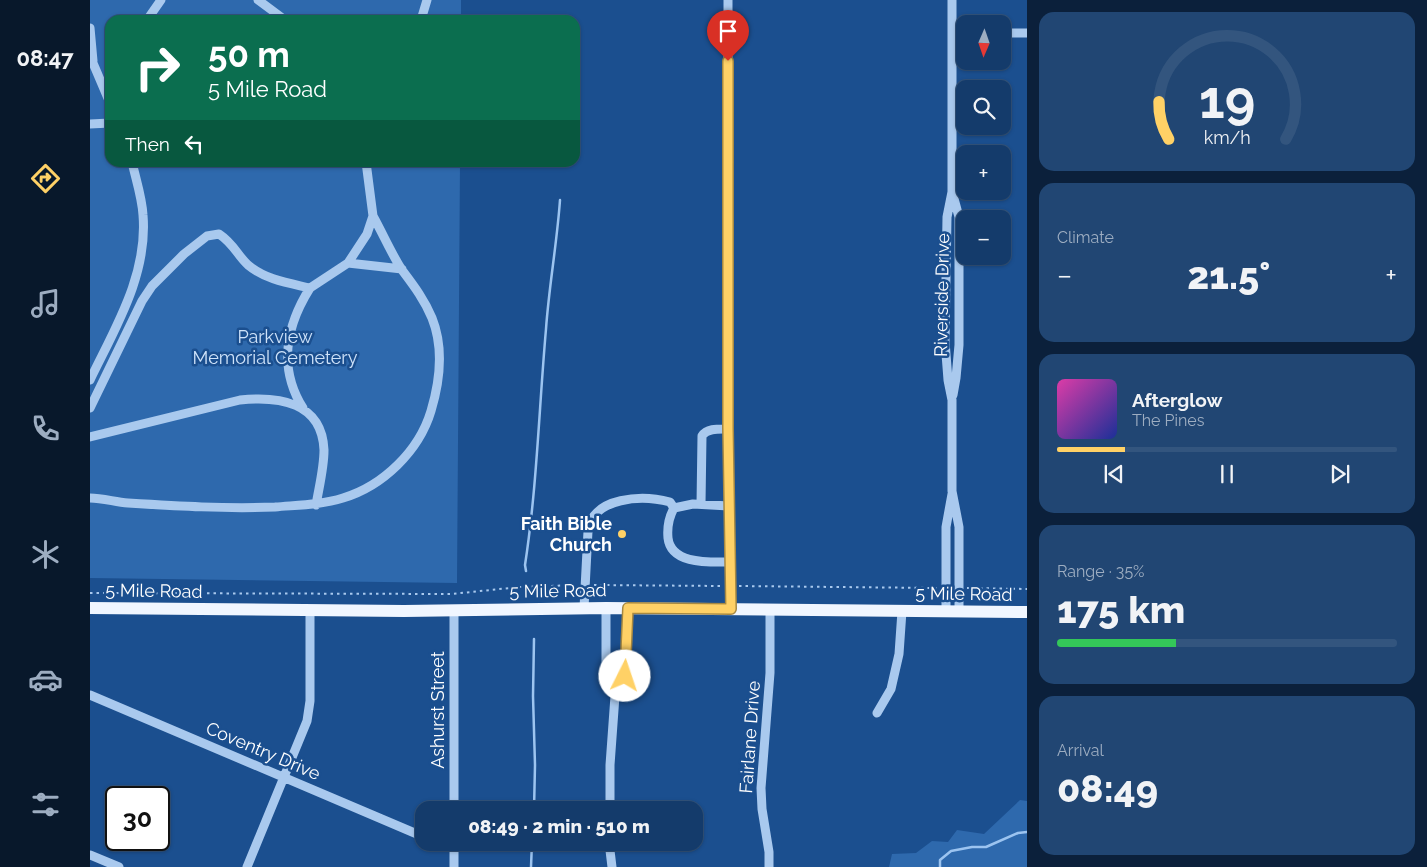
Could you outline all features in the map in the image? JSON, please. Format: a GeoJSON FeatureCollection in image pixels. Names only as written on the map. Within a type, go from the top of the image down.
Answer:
{"type":"FeatureCollection","features":[{"type":"Feature","properties":{"kind":"main road","name":"5 Mile Road"},"geometry":{"type":"LineString","coordinates":[[90,608],[454,610],[628,608],[1027,612]]}},
{"type":"Feature","properties":{"kind":"street"},"geometry":{"type":"LineString","coordinates":[[150,15],[161,0]]}},
{"type":"Feature","properties":{"kind":"street"},"geometry":{"type":"LineString","coordinates":[[258,0],[278,15]]}},
{"type":"Feature","properties":{"kind":"street"},"geometry":{"type":"LineString","coordinates":[[422,15],[426,0]]}},
{"type":"Feature","properties":{"kind":"street"},"geometry":{"type":"LineString","coordinates":[[728,0],[728,428],[731,609]]}},
{"type":"Feature","properties":{"kind":"street","name":"Riverside Drive"},"geometry":{"type":"LineString","coordinates":[[952,0],[952,192],[947,217],[945,332],[948,380],[952,400]]}},
{"type":"Feature","properties":{"kind":"street"},"geometry":{"type":"LineString","coordinates":[[90,28],[91,59],[105,91]]}},
{"type":"Feature","properties":{"kind":"street"},"geometry":{"type":"LineString","coordinates":[[1011,33],[1027,33]]}},
{"type":"Feature","properties":{"kind":"street"},"geometry":{"type":"LineString","coordinates":[[90,124],[105,123]]}},
{"type":"Feature","properties":{"kind":"street"},"geometry":{"type":"LineString","coordinates":[[90,380],[131,296],[141,258],[143,216],[133,167]]}},
{"type":"Feature","properties":{"kind":"street"},"geometry":{"type":"LineString","coordinates":[[90,498],[124,503],[189,507],[316,505],[344,498],[376,483],[397,466],[413,448],[428,422],[435,396],[440,372],[438,346],[433,319],[414,284],[402,269],[373,216],[367,167]]}},
{"type":"Feature","properties":{"kind":"street","name":"Riverside Drive"},"geometry":{"type":"LineString","coordinates":[[952,192],[959,218],[958,345],[956,378],[952,400],[952,491],[946,527],[946,588],[952,611]]}},
{"type":"Feature","properties":{"kind":"street"},"geometry":{"type":"LineString","coordinates":[[316,505],[324,452],[322,434],[314,419],[303,408],[294,394],[287,356],[288,338],[301,302],[310,288],[348,263],[367,234],[373,216]]}},
{"type":"Feature","properties":{"kind":"street"},"geometry":{"type":"LineString","coordinates":[[90,408],[92,397],[118,351],[142,301],[152,286],[184,254],[207,236],[219,234],[230,241],[248,265],[274,280],[310,288]]}},
{"type":"Feature","properties":{"kind":"street"},"geometry":{"type":"LineString","coordinates":[[348,263],[402,269]]}},
{"type":"Feature","properties":{"kind":"street"},"geometry":{"type":"LineString","coordinates":[[131,296],[142,301]]}},
{"type":"Feature","properties":{"kind":"street"},"geometry":{"type":"LineString","coordinates":[[107,345],[118,351]]}},
{"type":"Feature","properties":{"kind":"street"},"geometry":{"type":"LineString","coordinates":[[90,437],[240,400],[260,398],[280,400],[303,408]]}},
{"type":"Feature","properties":{"kind":"street"},"geometry":{"type":"LineString","coordinates":[[701,504],[702,436],[704,432],[710,430],[728,428]]}},
{"type":"Feature","properties":{"kind":"street","name":"Riverside Drive"},"geometry":{"type":"LineString","coordinates":[[952,491],[959,527],[959,588],[952,611]]}},
{"type":"Feature","properties":{"kind":"street"},"geometry":{"type":"LineString","coordinates":[[584,608],[589,524],[594,516],[601,509],[609,505],[642,499],[670,502],[674,508]]}},
{"type":"Feature","properties":{"kind":"street"},"geometry":{"type":"LineString","coordinates":[[674,508],[693,504],[729,506]]}},
{"type":"Feature","properties":{"kind":"street"},"geometry":{"type":"LineString","coordinates":[[674,508],[670,516],[668,534],[669,543],[673,550],[686,559],[730,562]]}},
{"type":"Feature","properties":{"kind":"street"},"geometry":{"type":"LineString","coordinates":[[606,608],[606,668],[615,696]]}},
{"type":"Feature","properties":{"kind":"street"},"geometry":{"type":"LineString","coordinates":[[610,801],[610,765],[615,696],[625,676],[628,608]]}},
{"type":"Feature","properties":{"kind":"street","name":"Fairlane Drive"},"geometry":{"type":"LineString","coordinates":[[769,867],[769,852],[762,809],[761,788],[770,673],[770,609]]}},
{"type":"Feature","properties":{"kind":"street"},"geometry":{"type":"LineString","coordinates":[[247,867],[303,734],[309,711],[310,610]]}},
{"type":"Feature","properties":{"kind":"street","name":"Ashurst Street"},"geometry":{"type":"LineString","coordinates":[[454,610],[454,801]]}},
{"type":"Feature","properties":{"kind":"street"},"geometry":{"type":"LineString","coordinates":[[877,713],[893,680],[899,654],[902,611]]}},
{"type":"Feature","properties":{"kind":"street","name":"Coventry Drive"},"geometry":{"type":"LineString","coordinates":[[90,695],[415,833]]}},
{"type":"Feature","properties":{"kind":"street"},"geometry":{"type":"LineString","coordinates":[[454,851],[454,867]]}},
{"type":"Feature","properties":{"kind":"street"},"geometry":{"type":"LineString","coordinates":[[610,851],[612,867]]}},
{"type":"Feature","properties":{"kind":"street"},"geometry":{"type":"LineString","coordinates":[[90,856],[118,867]]}},
{"type":"Feature","properties":{"kind":"path"},"geometry":{"type":"LineString","coordinates":[[90,593],[451,594],[520,587],[584,584],[946,588]]}},
{"type":"Feature","properties":{"kind":"path"},"geometry":{"type":"LineString","coordinates":[[959,588],[1027,589]]}},
{"type":"Feature","properties":{"kind":"green space","name":"Parkview Memorial Cemetery"},"geometry":{"type":"Polygon","coordinates":[[[90,0],[461,0],[461,15],[105,15],[105,167],[460,167],[457,583],[90,578],[90,0]]]}},
{"type":"Feature","properties":{"kind":"green space"},"geometry":{"type":"Polygon","coordinates":[[[1020,800],[1027,801],[1027,867],[889,867],[892,854],[916,853],[932,841],[948,842],[957,830],[984,834],[1020,800]]]}},
{"type":"Feature","properties":{"kind":"waterway"},"geometry":{"type":"LineString","coordinates":[[526,571],[547,313],[560,200]]}},
{"type":"Feature","properties":{"kind":"waterway"},"geometry":{"type":"LineString","coordinates":[[534,639],[534,801]]}},
{"type":"Feature","properties":{"kind":"waterway"},"geometry":{"type":"LineString","coordinates":[[940,867],[940,860],[951,851],[972,847],[986,847],[1018,833],[1027,832]]}},
{"type":"Feature","properties":{"kind":"waterway"},"geometry":{"type":"LineString","coordinates":[[531,867],[532,851]]}},
{"type":"Feature","properties":{"kind":"place","name":"Faith Bible Church"},"geometry":{"type":"Point","coordinates":[622,534]}},
{"type":"Feature","properties":{"kind":"route"},"geometry":{"type":"LineString","coordinates":[[625,676],[628,608],[731,609],[728,428],[728,61]]}}]}
